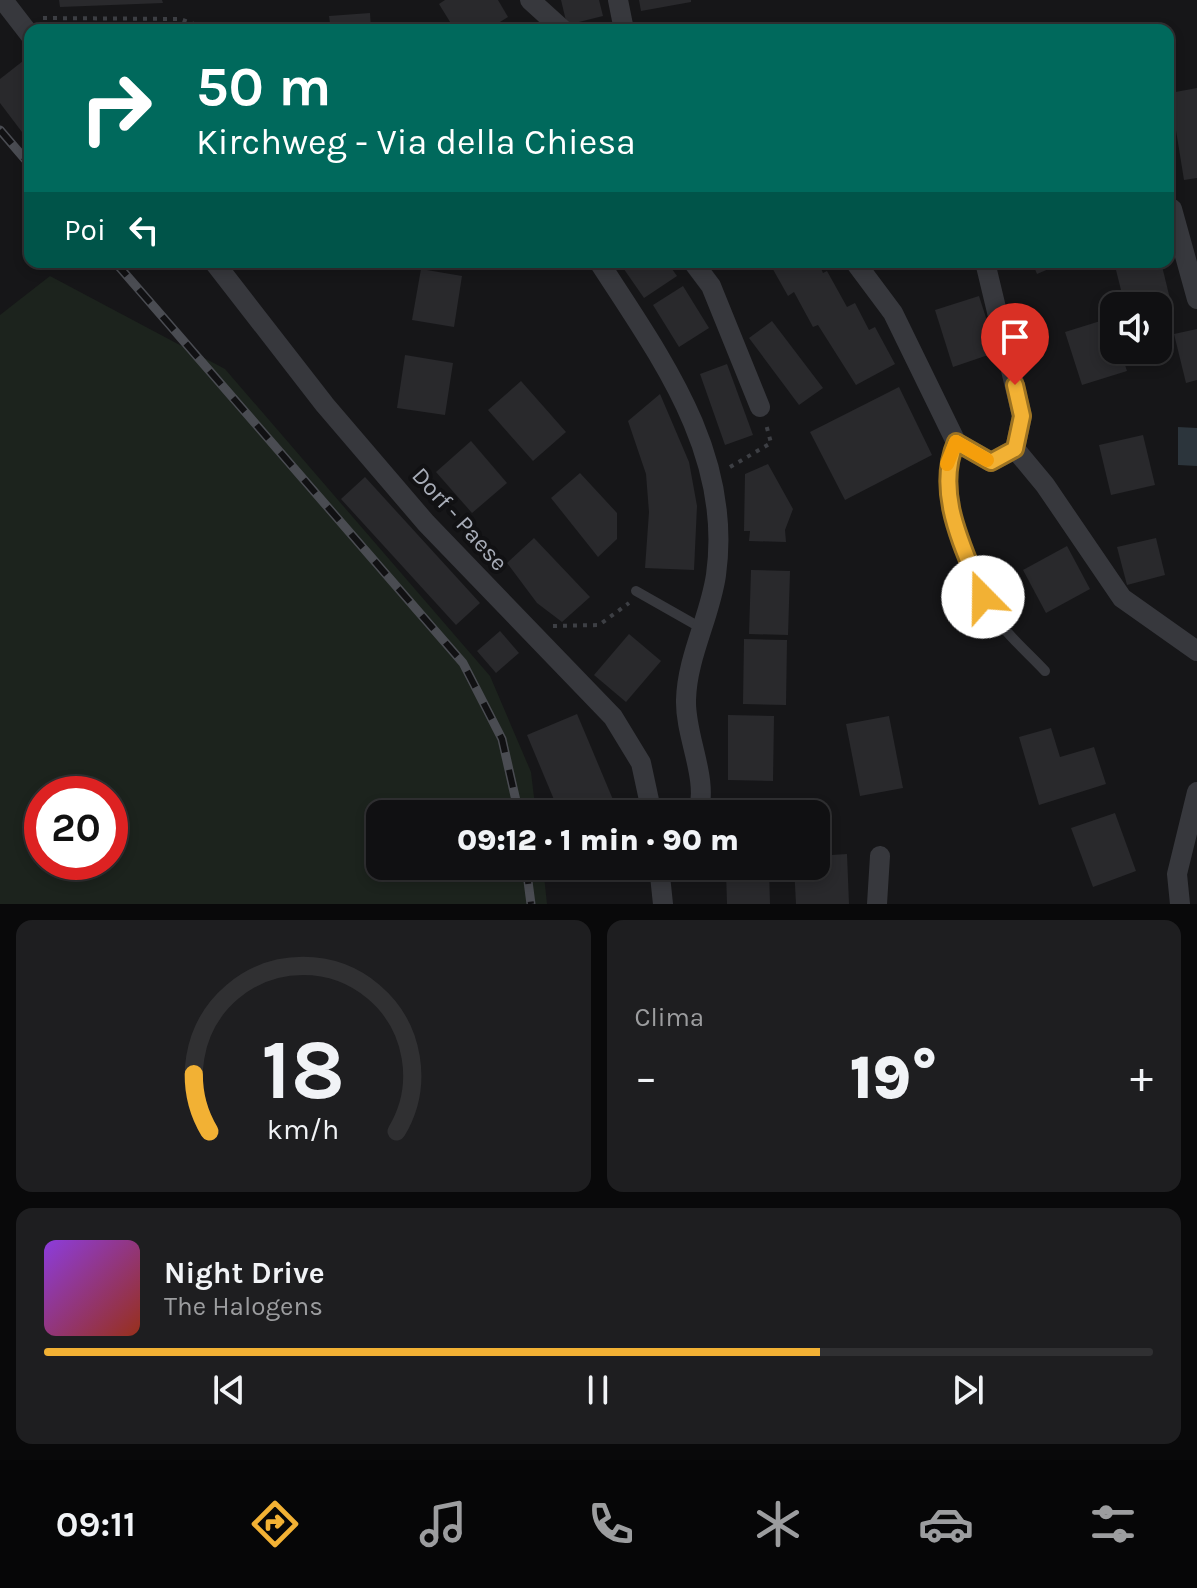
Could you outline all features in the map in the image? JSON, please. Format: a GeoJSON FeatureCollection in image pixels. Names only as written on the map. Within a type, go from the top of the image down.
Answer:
{"type":"FeatureCollection","features":[{"type":"Feature","properties":{"kind":"street"},"geometry":{"type":"LineString","coordinates":[[3,0],[24,27]]}},
{"type":"Feature","properties":{"kind":"street"},"geometry":{"type":"LineString","coordinates":[[530,0],[556,24]]}},
{"type":"Feature","properties":{"kind":"street"},"geometry":{"type":"LineString","coordinates":[[618,0],[623,24]]}},
{"type":"Feature","properties":{"kind":"street"},"geometry":{"type":"LineString","coordinates":[[1174,216],[1197,299]]}},
{"type":"Feature","properties":{"kind":"street","name":"Dorf - Paese"},"geometry":{"type":"LineString","coordinates":[[219,268],[325,405],[426,523],[613,717],[641,763],[649,800]]}},
{"type":"Feature","properties":{"kind":"street"},"geometry":{"type":"LineString","coordinates":[[603,268],[695,418],[719,516],[716,575],[686,698],[700,800]]}},
{"type":"Feature","properties":{"kind":"street"},"geometry":{"type":"LineString","coordinates":[[698,268],[711,286],[760,407]]}},
{"type":"Feature","properties":{"kind":"street"},"geometry":{"type":"LineString","coordinates":[[859,268],[893,313],[956,442],[991,462],[1015,449],[1022,416],[986,268]]}},
{"type":"Feature","properties":{"kind":"street"},"geometry":{"type":"LineString","coordinates":[[1015,449],[1045,485],[1122,598],[1197,651]]}},
{"type":"Feature","properties":{"kind":"street"},"geometry":{"type":"LineString","coordinates":[[1180,904],[1177,874],[1197,792]]}},
{"type":"Feature","properties":{"kind":"street"},"geometry":{"type":"LineString","coordinates":[[877,904],[880,856]]}},
{"type":"Feature","properties":{"kind":"street"},"geometry":{"type":"LineString","coordinates":[[660,880],[663,904]]}},
{"type":"Feature","properties":{"kind":"lane"},"geometry":{"type":"LineString","coordinates":[[956,442],[947,463],[947,488],[957,533],[983,597],[1003,627],[1045,671]]}},
{"type":"Feature","properties":{"kind":"lane"},"geometry":{"type":"LineString","coordinates":[[636,591],[703,629]]}},
{"type":"Feature","properties":{"kind":"path"},"geometry":{"type":"LineString","coordinates":[[30,24],[33,18],[180,19],[194,24]]}},
{"type":"Feature","properties":{"kind":"path"},"geometry":{"type":"LineString","coordinates":[[727,469],[771,443]]}},
{"type":"Feature","properties":{"kind":"path"},"geometry":{"type":"LineString","coordinates":[[539,626],[599,625],[625,609]]}},
{"type":"Feature","properties":{"kind":"shaded area"},"geometry":{"type":"Polygon","coordinates":[[[50,276],[225,369],[490,676],[531,772],[534,800],[366,800],[366,880],[544,880],[547,904],[0,904],[0,315],[50,276]]]}},
{"type":"Feature","properties":{"kind":"shaded area"},"geometry":{"type":"Polygon","coordinates":[[[1178,427],[1197,428],[1197,466],[1178,465],[1178,427]]]}},
{"type":"Feature","properties":{"kind":"building"},"geometry":{"type":"Polygon","coordinates":[[[59,0],[162,0],[163,3],[60,7],[59,0]]]}},
{"type":"Feature","properties":{"kind":"building"},"geometry":{"type":"Polygon","coordinates":[[[445,0],[498,0],[508,17],[497,24],[451,24],[439,4],[445,0]]]}},
{"type":"Feature","properties":{"kind":"building"},"geometry":{"type":"Polygon","coordinates":[[[561,0],[599,0],[603,16],[567,24],[561,0]]]}},
{"type":"Feature","properties":{"kind":"building"},"geometry":{"type":"Polygon","coordinates":[[[639,0],[691,0],[691,2],[641,11],[639,0]]]}},
{"type":"Feature","properties":{"kind":"building"},"geometry":{"type":"Polygon","coordinates":[[[370,13],[371,24],[330,24],[329,16],[370,13]]]}},
{"type":"Feature","properties":{"kind":"building"},"geometry":{"type":"Polygon","coordinates":[[[24,62],[22,132],[0,103],[0,79],[24,62]]]}},
{"type":"Feature","properties":{"kind":"building"},"geometry":{"type":"Polygon","coordinates":[[[1197,88],[1197,178],[1184,180],[1174,118],[1174,92],[1197,88]]]}},
{"type":"Feature","properties":{"kind":"building"},"geometry":{"type":"Polygon","coordinates":[[[623,268],[671,268],[677,276],[644,298],[623,268]]]}},
{"type":"Feature","properties":{"kind":"building"},"geometry":{"type":"Polygon","coordinates":[[[772,268],[821,268],[823,273],[827,271],[847,307],[855,303],[869,330],[875,327],[895,364],[856,385],[818,325],[813,327],[794,292],[788,296],[772,268]]]}},
{"type":"Feature","properties":{"kind":"building"},"geometry":{"type":"Polygon","coordinates":[[[1034,268],[1051,268],[1037,274],[1034,268]]]}},
{"type":"Feature","properties":{"kind":"building"},"geometry":{"type":"Polygon","coordinates":[[[1116,268],[1162,268],[1168,292],[1122,292],[1116,268]]]}},
{"type":"Feature","properties":{"kind":"building"},"geometry":{"type":"Polygon","coordinates":[[[421,269],[462,276],[454,327],[412,320],[421,269]]]}},
{"type":"Feature","properties":{"kind":"building"},"geometry":{"type":"Polygon","coordinates":[[[683,286],[709,328],[679,347],[653,305],[683,286]]]}},
{"type":"Feature","properties":{"kind":"building"},"geometry":{"type":"Polygon","coordinates":[[[979,296],[997,352],[953,367],[935,310],[979,296]]]}},
{"type":"Feature","properties":{"kind":"building"},"geometry":{"type":"Polygon","coordinates":[[[772,321],[823,388],[799,405],[749,338],[772,321]]]}},
{"type":"Feature","properties":{"kind":"building"},"geometry":{"type":"Polygon","coordinates":[[[1100,321],[1100,364],[1125,364],[1127,371],[1082,385],[1065,332],[1100,321]]]}},
{"type":"Feature","properties":{"kind":"building"},"geometry":{"type":"Polygon","coordinates":[[[1197,329],[1197,380],[1186,383],[1174,334],[1197,329]]]}},
{"type":"Feature","properties":{"kind":"building"},"geometry":{"type":"Polygon","coordinates":[[[405,355],[453,363],[445,415],[397,408],[405,355]]]}},
{"type":"Feature","properties":{"kind":"building"},"geometry":{"type":"Polygon","coordinates":[[[727,364],[753,435],[725,445],[700,374],[727,364]]]}},
{"type":"Feature","properties":{"kind":"building"},"geometry":{"type":"Polygon","coordinates":[[[521,381],[566,432],[533,461],[488,410],[521,381]]]}},
{"type":"Feature","properties":{"kind":"building"},"geometry":{"type":"Polygon","coordinates":[[[899,387],[932,455],[845,500],[810,432],[899,387]]]}},
{"type":"Feature","properties":{"kind":"building"},"geometry":{"type":"Polygon","coordinates":[[[660,394],[689,462],[697,506],[694,570],[645,568],[649,512],[646,474],[628,421],[660,394]]]}},
{"type":"Feature","properties":{"kind":"building"},"geometry":{"type":"Polygon","coordinates":[[[1143,435],[1155,485],[1111,495],[1099,445],[1143,435]]]}},
{"type":"Feature","properties":{"kind":"building"},"geometry":{"type":"Polygon","coordinates":[[[471,441],[507,483],[472,513],[436,472],[471,441]]]}},
{"type":"Feature","properties":{"kind":"building"},"geometry":{"type":"Polygon","coordinates":[[[768,464],[793,509],[785,530],[786,542],[749,541],[750,531],[744,531],[745,474],[768,464]]]}},
{"type":"Feature","properties":{"kind":"building"},"geometry":{"type":"Polygon","coordinates":[[[580,473],[617,513],[617,539],[598,557],[551,498],[580,473]]]}},
{"type":"Feature","properties":{"kind":"building"},"geometry":{"type":"Polygon","coordinates":[[[365,477],[480,603],[456,625],[341,499],[365,477]]]}},
{"type":"Feature","properties":{"kind":"building"},"geometry":{"type":"Polygon","coordinates":[[[534,538],[590,597],[562,622],[537,603],[507,563],[534,538]]]}},
{"type":"Feature","properties":{"kind":"building"},"geometry":{"type":"Polygon","coordinates":[[[1156,538],[1165,575],[1127,585],[1117,547],[1156,538]]]}},
{"type":"Feature","properties":{"kind":"building"},"geometry":{"type":"Polygon","coordinates":[[[1067,546],[1090,589],[1046,613],[1023,570],[1067,546]]]}},
{"type":"Feature","properties":{"kind":"building"},"geometry":{"type":"Polygon","coordinates":[[[751,570],[790,571],[788,635],[749,634],[751,570]]]}},
{"type":"Feature","properties":{"kind":"building"},"geometry":{"type":"Polygon","coordinates":[[[500,631],[519,653],[496,673],[477,651],[500,631]]]}},
{"type":"Feature","properties":{"kind":"building"},"geometry":{"type":"Polygon","coordinates":[[[629,634],[661,661],[626,702],[594,675],[629,634]]]}},
{"type":"Feature","properties":{"kind":"building"},"geometry":{"type":"Polygon","coordinates":[[[744,639],[787,640],[786,705],[743,704],[744,639]]]}},
{"type":"Feature","properties":{"kind":"building"},"geometry":{"type":"Polygon","coordinates":[[[577,714],[613,800],[554,800],[527,735],[577,714]]]}},
{"type":"Feature","properties":{"kind":"building"},"geometry":{"type":"Polygon","coordinates":[[[728,715],[774,716],[773,781],[728,780],[728,715]]]}},
{"type":"Feature","properties":{"kind":"building"},"geometry":{"type":"Polygon","coordinates":[[[889,716],[903,788],[860,796],[846,724],[889,716]]]}},
{"type":"Feature","properties":{"kind":"building"},"geometry":{"type":"Polygon","coordinates":[[[1051,728],[1060,757],[1094,747],[1106,784],[1039,805],[1019,737],[1051,728]]]}},
{"type":"Feature","properties":{"kind":"building"},"geometry":{"type":"Polygon","coordinates":[[[1115,813],[1136,871],[1093,887],[1071,828],[1115,813]]]}},
{"type":"Feature","properties":{"kind":"building"},"geometry":{"type":"Polygon","coordinates":[[[847,854],[849,904],[796,904],[795,880],[830,880],[830,855],[847,854]]]}},
{"type":"Feature","properties":{"kind":"building"},"geometry":{"type":"Polygon","coordinates":[[[726,880],[769,880],[770,904],[727,904],[726,880]]]}},
{"type":"Feature","properties":{"kind":"railway"},"geometry":{"type":"LineString","coordinates":[[0,130],[24,158]]}},
{"type":"Feature","properties":{"kind":"railway"},"geometry":{"type":"LineString","coordinates":[[120,268],[463,663],[502,739],[516,800]]}},
{"type":"Feature","properties":{"kind":"railway"},"geometry":{"type":"LineString","coordinates":[[528,880],[531,904]]}},
{"type":"Feature","properties":{"kind":"slow traffic"},"geometry":{"type":"LineString","coordinates":[[947,464],[956,442],[987,460]]}},
{"type":"Feature","properties":{"kind":"route"},"geometry":{"type":"LineString","coordinates":[[983,597],[957,533],[947,488],[947,463],[956,442],[991,462],[1015,449],[1022,416],[1015,385]]}}]}
